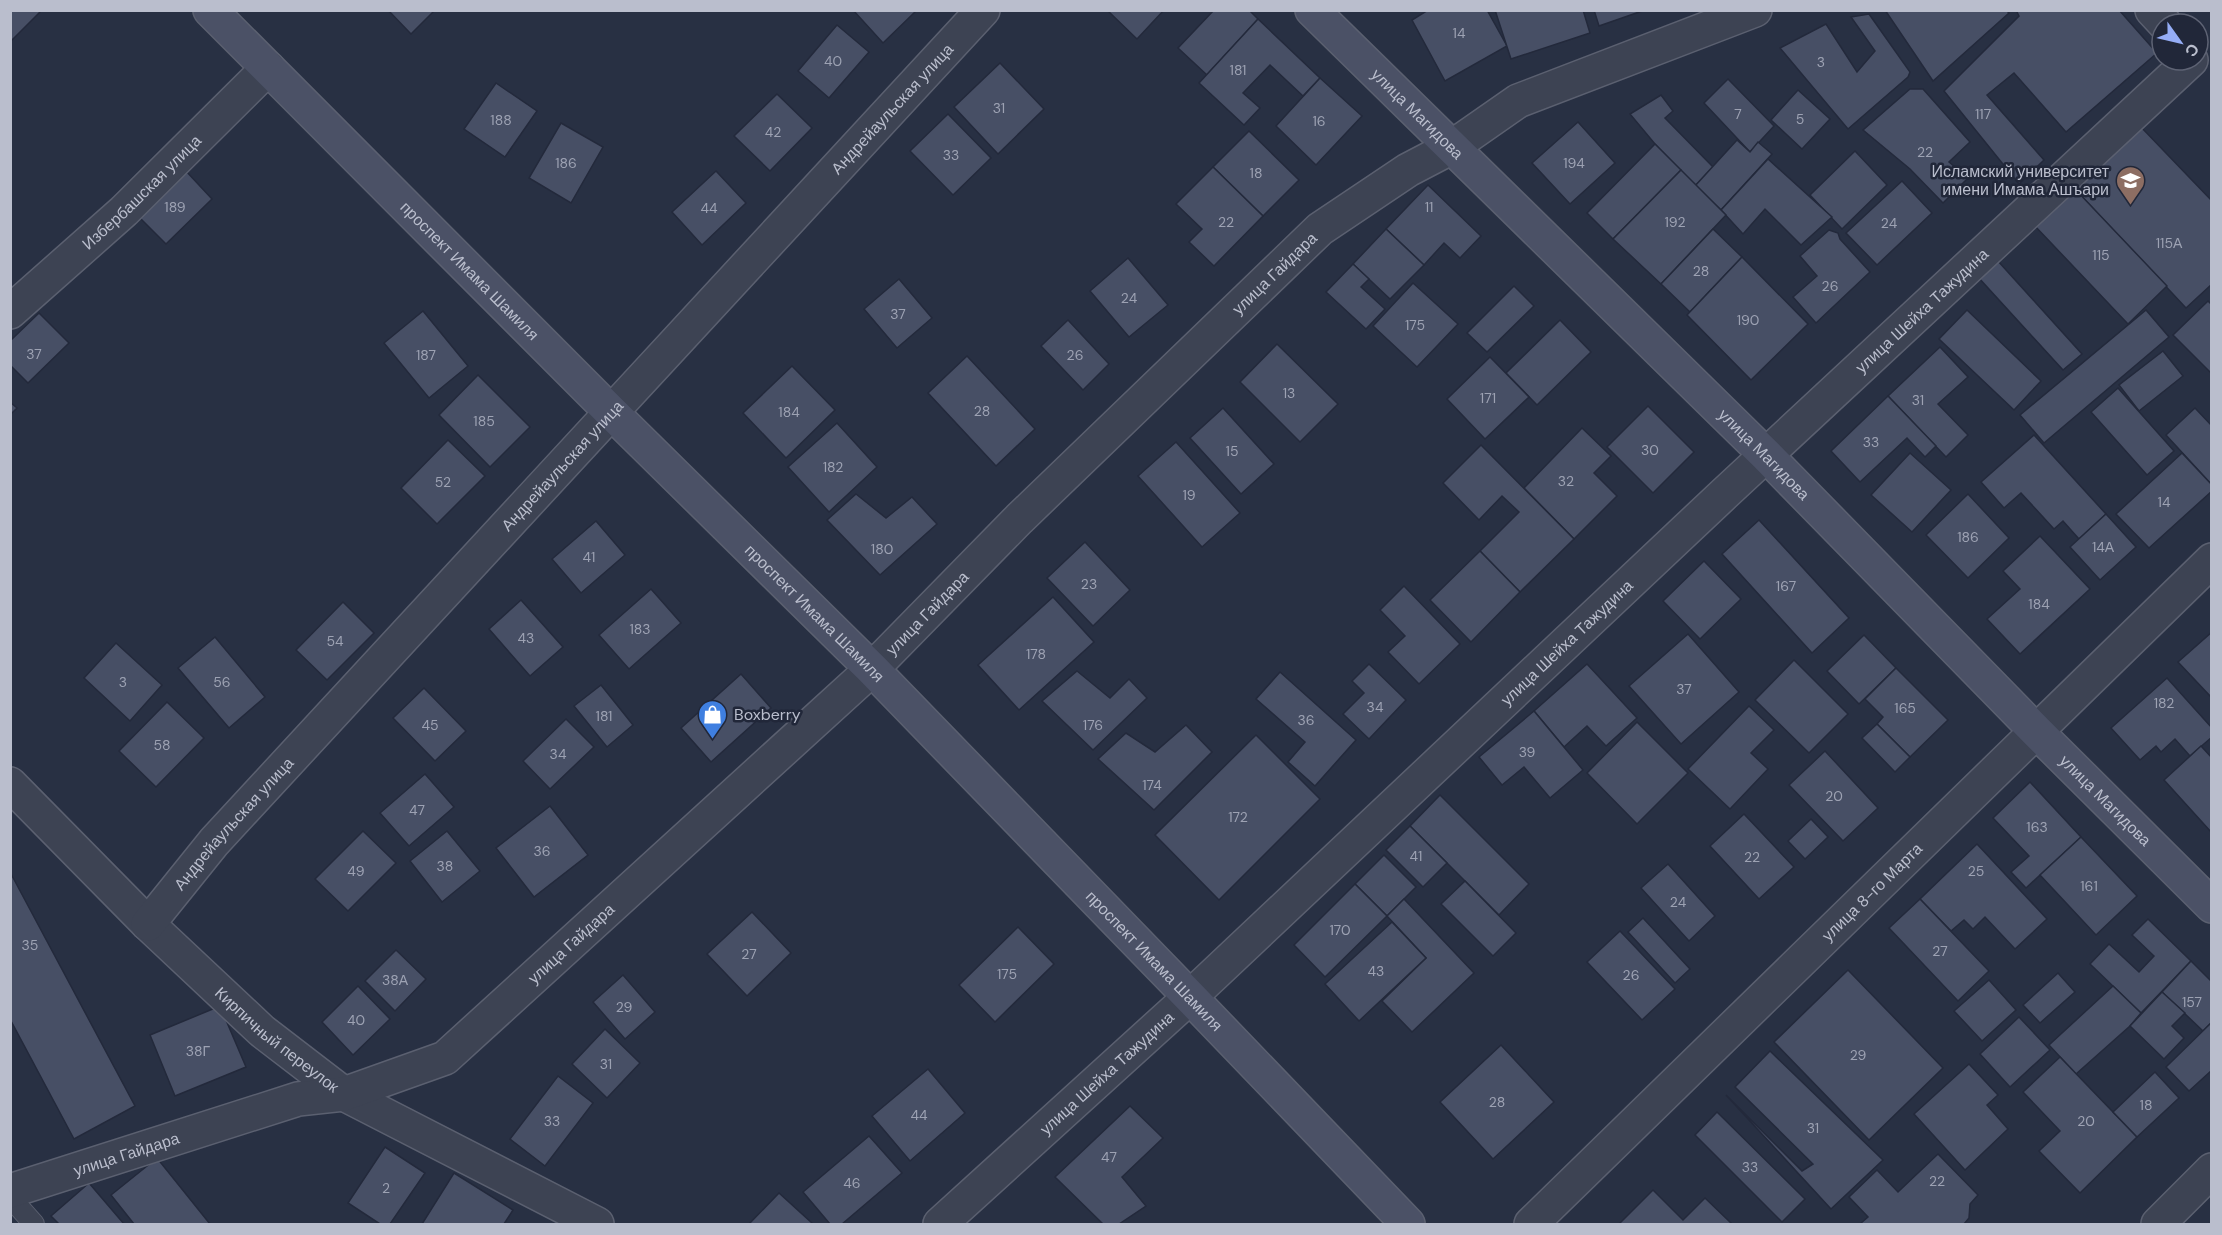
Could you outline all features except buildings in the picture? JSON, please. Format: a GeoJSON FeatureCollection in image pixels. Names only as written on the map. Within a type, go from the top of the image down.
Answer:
{"type":"FeatureCollection","features":[{"type":"Feature","properties":{"kind":"main road","name":"проспект Имама Шамиля"},"geometry":{"type":"LineString","coordinates":[[210,10],[872,669],[1408,1224]]}},
{"type":"Feature","properties":{"kind":"main road","name":"улица Магидова"},"geometry":{"type":"LineString","coordinates":[[1312,10],[1766,455],[2211,906]]}},
{"type":"Feature","properties":{"kind":"street","name":"Андрейаульская улица"},"geometry":{"type":"LineString","coordinates":[[148,924],[214,842],[983,10]]}},
{"type":"Feature","properties":{"kind":"street","name":"улица Гайдара"},"geometry":{"type":"LineString","coordinates":[[10,1191],[298,1099],[344,1094],[445,1058],[872,669],[1019,519],[1320,229],[1408,170],[1452,147],[1518,101],[1755,10]]}},
{"type":"Feature","properties":{"kind":"street","name":"Избербашская улица"},"geometry":{"type":"LineString","coordinates":[[10,312],[124,211],[268,69]]}},
{"type":"Feature","properties":{"kind":"street","name":"улица Шейха Тажудина"},"geometry":{"type":"LineString","coordinates":[[940,1224],[1190,997],[1766,455],[2179,72]]}},
{"type":"Feature","properties":{"kind":"street","name":"улица 8-го Марта"},"geometry":{"type":"LineString","coordinates":[[1532,1224],[2211,560]]}},
{"type":"Feature","properties":{"kind":"street","name":"Кирпичный переулок"},"geometry":{"type":"LineString","coordinates":[[10,784],[148,924],[262,1031],[344,1094],[597,1224]]}},
{"type":"Feature","properties":{"kind":"street"},"geometry":{"type":"LineString","coordinates":[[2158,1224],[2211,1170]]}},
{"type":"Feature","properties":{"kind":"lane"},"geometry":{"type":"LineString","coordinates":[[10,1197],[34,1224]]}},
{"type":"Feature","properties":{"kind":"place","name":"Исламский университет имени Имама Ашъари"},"geometry":{"type":"Point","coordinates":[2130,206]}},
{"type":"Feature","properties":{"kind":"place","name":"Boxberry"},"geometry":{"type":"Point","coordinates":[713,740]}}]}
